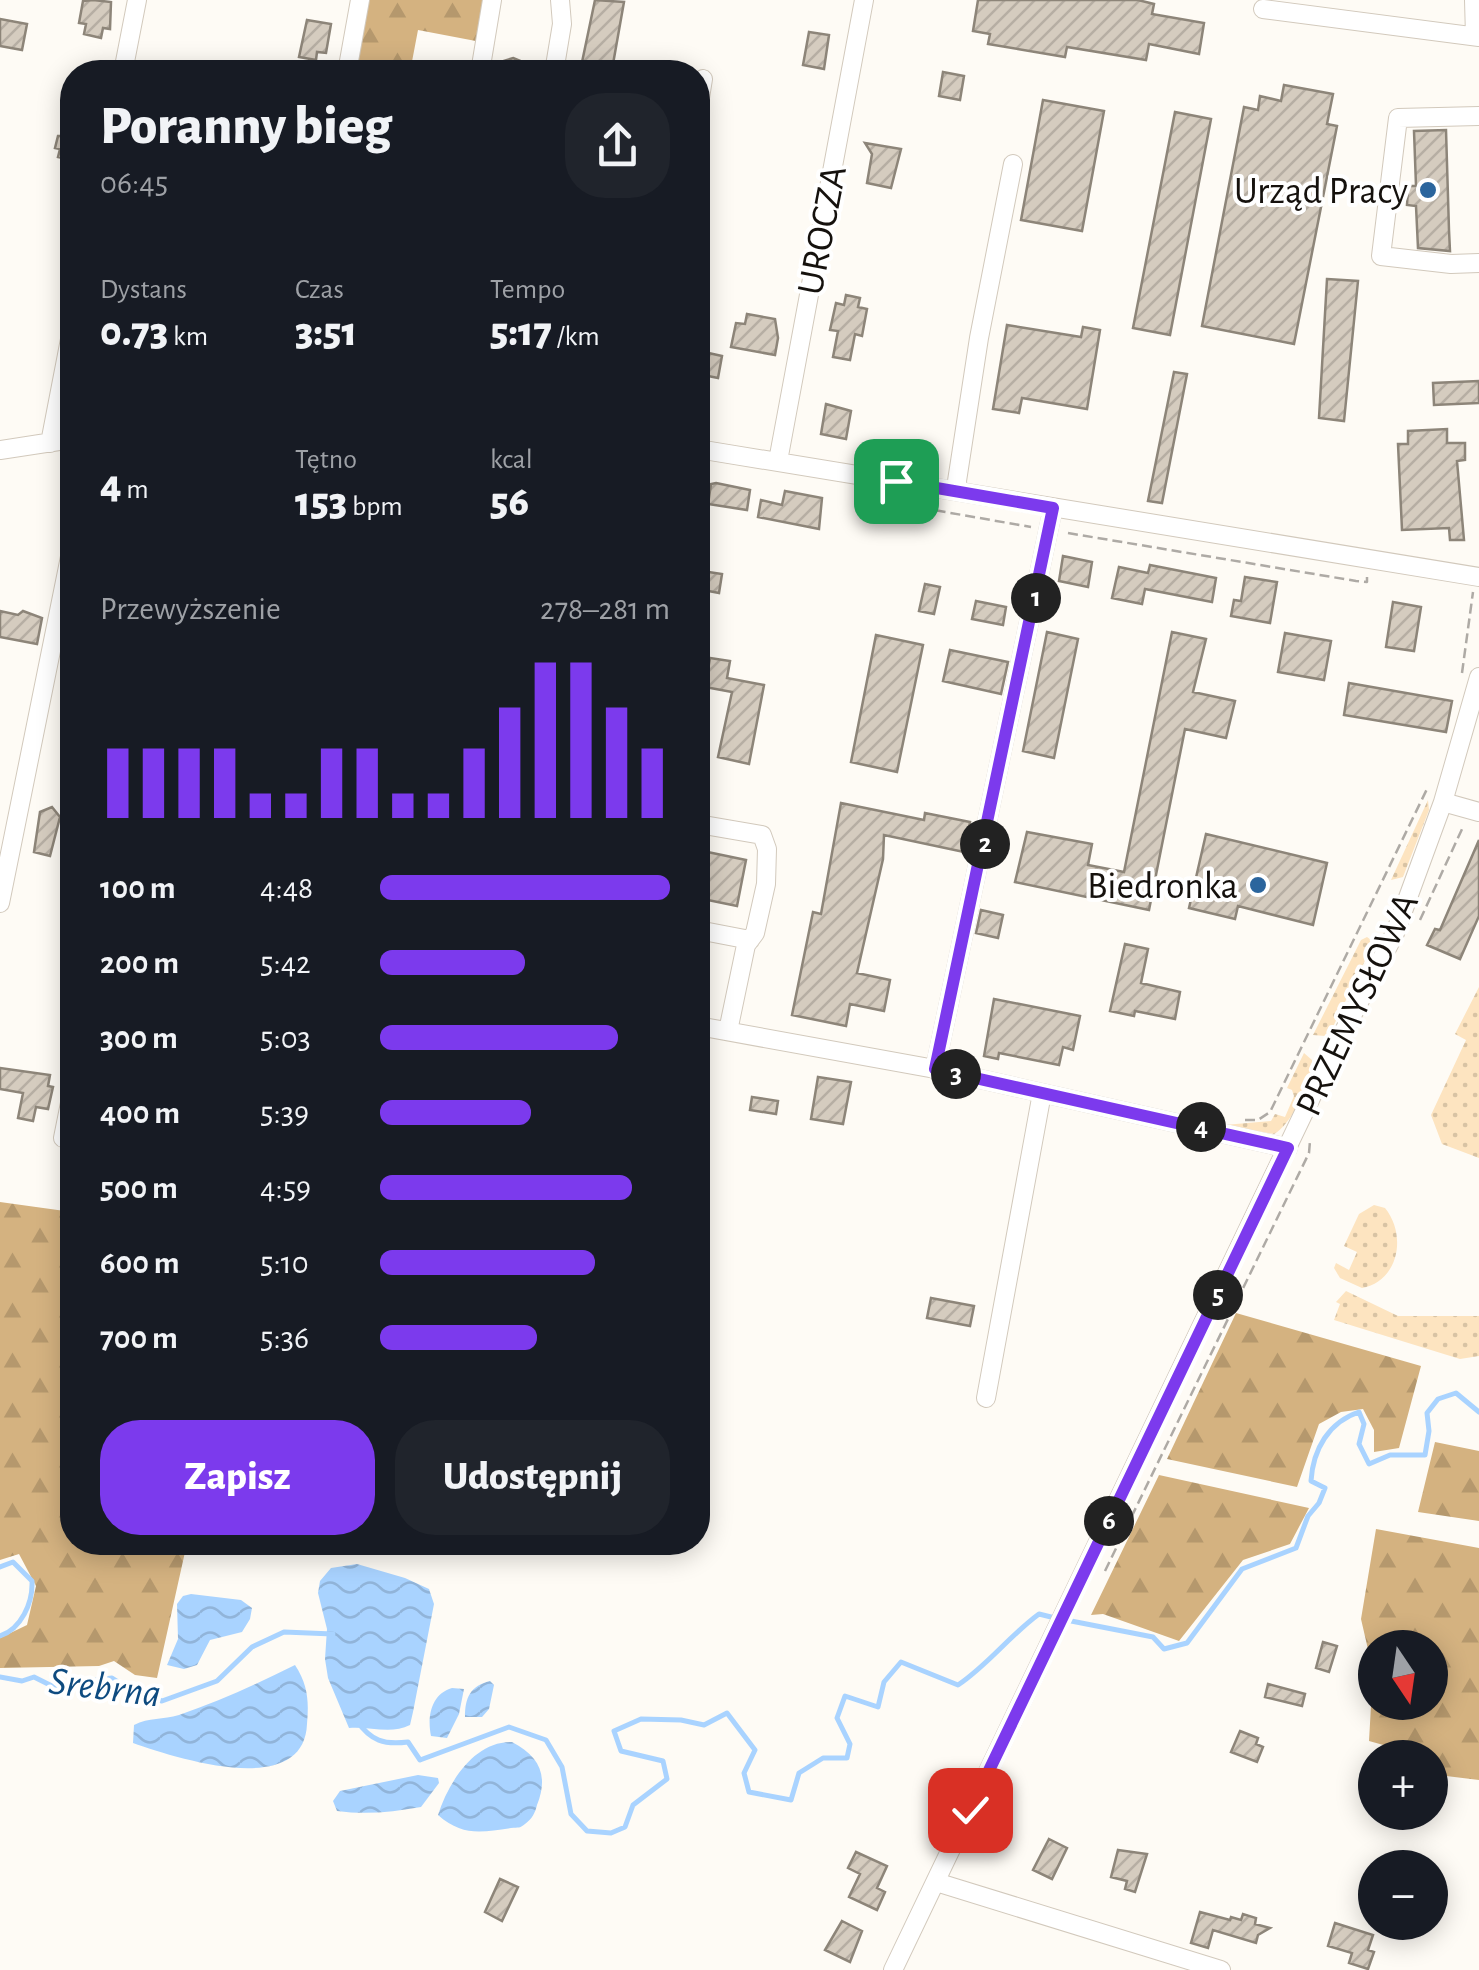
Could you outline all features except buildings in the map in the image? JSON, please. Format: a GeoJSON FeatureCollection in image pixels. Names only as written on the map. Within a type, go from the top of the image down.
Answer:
{"type":"FeatureCollection","features":[{"type":"Feature","properties":{"kind":"street"},"geometry":{"type":"LineString","coordinates":[[125,60],[137,0]]}},
{"type":"Feature","properties":{"kind":"street"},"geometry":{"type":"LineString","coordinates":[[349,60],[360,0]]}},
{"type":"Feature","properties":{"kind":"street"},"geometry":{"type":"LineString","coordinates":[[482,60],[492,0]]}},
{"type":"Feature","properties":{"kind":"street"},"geometry":{"type":"LineString","coordinates":[[556,60],[562,24],[560,0]]}},
{"type":"Feature","properties":{"kind":"street","name":"UROCZA"},"geometry":{"type":"LineString","coordinates":[[778,461],[864,0]]}},
{"type":"Feature","properties":{"kind":"street"},"geometry":{"type":"LineString","coordinates":[[1264,9],[1477,36],[1474,0]]}},
{"type":"Feature","properties":{"kind":"street"},"geometry":{"type":"LineString","coordinates":[[1479,116],[1398,118],[1381,256],[1479,263]]}},
{"type":"Feature","properties":{"kind":"street"},"geometry":{"type":"LineString","coordinates":[[958,491],[956,480],[979,338],[1013,164]]}},
{"type":"Feature","properties":{"kind":"street"},"geometry":{"type":"LineString","coordinates":[[50,443],[60,391]]}},
{"type":"Feature","properties":{"kind":"street"},"geometry":{"type":"LineString","coordinates":[[0,450],[60,442]]}},
{"type":"Feature","properties":{"kind":"street"},"geometry":{"type":"LineString","coordinates":[[710,452],[958,491],[1475,583]]}},
{"type":"Feature","properties":{"kind":"street"},"geometry":{"type":"LineString","coordinates":[[935,1069],[1053,508]]}},
{"type":"Feature","properties":{"kind":"street"},"geometry":{"type":"LineString","coordinates":[[0,903],[60,606]]}},
{"type":"Feature","properties":{"kind":"street","name":"PRZEMYSŁOWA"},"geometry":{"type":"LineString","coordinates":[[893,1970],[1395,933],[1444,802],[1470,678]]}},
{"type":"Feature","properties":{"kind":"street"},"geometry":{"type":"LineString","coordinates":[[1444,802],[1479,812]]}},
{"type":"Feature","properties":{"kind":"street"},"geometry":{"type":"LineString","coordinates":[[710,826],[762,836],[766,849],[766,884],[755,933],[742,959],[728,1031]]}},
{"type":"Feature","properties":{"kind":"street"},"geometry":{"type":"LineString","coordinates":[[710,932],[750,940]]}},
{"type":"Feature","properties":{"kind":"street"},"geometry":{"type":"LineString","coordinates":[[710,1028],[935,1069],[1288,1148]]}},
{"type":"Feature","properties":{"kind":"street"},"geometry":{"type":"LineString","coordinates":[[986,1398],[1042,1093]]}},
{"type":"Feature","properties":{"kind":"street"},"geometry":{"type":"LineString","coordinates":[[936,1882],[1221,1970]]}},
{"type":"Feature","properties":{"kind":"path"},"geometry":{"type":"LineString","coordinates":[[911,492],[911,506],[1356,581]]}},
{"type":"Feature","properties":{"kind":"path"},"geometry":{"type":"LineString","coordinates":[[1470,678],[1467,622],[1475,583]]}},
{"type":"Feature","properties":{"kind":"path"},"geometry":{"type":"LineString","coordinates":[[1472,605],[1479,606]]}},
{"type":"Feature","properties":{"kind":"path"},"geometry":{"type":"LineString","coordinates":[[1239,1120],[1268,1116],[1428,789]]}},
{"type":"Feature","properties":{"kind":"path"},"geometry":{"type":"LineString","coordinates":[[1103,1574],[1309,1153],[1310,1141]]}},
{"type":"Feature","properties":{"kind":"shaded area"},"geometry":{"type":"Polygon","coordinates":[[[1428,800],[1429,810],[1403,877],[1391,880],[1428,800]]]}},
{"type":"Feature","properties":{"kind":"shaded area"},"geometry":{"type":"Polygon","coordinates":[[[1367,937],[1374,942],[1330,1033],[1313,1035],[1361,940],[1367,937]]]}},
{"type":"Feature","properties":{"kind":"shaded area"},"geometry":{"type":"Polygon","coordinates":[[[1479,987],[1479,1158],[1442,1144],[1431,1115],[1466,1040],[1455,1034],[1479,987]]]}},
{"type":"Feature","properties":{"kind":"shaded area"},"geometry":{"type":"Polygon","coordinates":[[[1304,1053],[1312,1060],[1310,1078],[1281,1129],[1274,1134],[1224,1125],[1271,1121],[1275,1114],[1285,1117],[1294,1096],[1287,1088],[1304,1053]]]}},
{"type":"Feature","properties":{"kind":"shaded area"},"geometry":{"type":"Polygon","coordinates":[[[1374,1205],[1385,1208],[1392,1219],[1396,1255],[1384,1276],[1362,1288],[1340,1278],[1334,1268],[1336,1263],[1349,1270],[1357,1252],[1344,1246],[1359,1214],[1374,1205]]]}},
{"type":"Feature","properties":{"kind":"shaded area"},"geometry":{"type":"Polygon","coordinates":[[[1346,1291],[1398,1316],[1479,1316],[1479,1356],[1460,1359],[1334,1320],[1340,1304],[1336,1302],[1346,1291]]]}},
{"type":"Feature","properties":{"kind":"green space"},"geometry":{"type":"Polygon","coordinates":[[[369,0],[488,0],[481,42],[418,30],[412,60],[358,60],[369,0]]]}},
{"type":"Feature","properties":{"kind":"green space"},"geometry":{"type":"Polygon","coordinates":[[[0,1202],[60,1210],[60,1555],[184,1555],[157,1678],[135,1675],[114,1661],[99,1666],[0,1668],[0,1638],[27,1625],[36,1586],[19,1554],[0,1560],[0,1202]]]}},
{"type":"Feature","properties":{"kind":"green space"},"geometry":{"type":"Polygon","coordinates":[[[1236,1313],[1421,1366],[1399,1448],[1374,1452],[1374,1430],[1363,1409],[1341,1412],[1319,1424],[1297,1487],[1167,1459],[1236,1313]]]}},
{"type":"Feature","properties":{"kind":"green space"},"geometry":{"type":"Polygon","coordinates":[[[1435,1442],[1479,1451],[1479,1521],[1418,1512],[1435,1442]]]}},
{"type":"Feature","properties":{"kind":"green space"},"geometry":{"type":"Polygon","coordinates":[[[1159,1475],[1309,1508],[1290,1544],[1243,1560],[1179,1641],[1103,1614],[1091,1615],[1159,1475]]]}},
{"type":"Feature","properties":{"kind":"green space"},"geometry":{"type":"Polygon","coordinates":[[[1376,1529],[1479,1548],[1479,1780],[1448,1776],[1448,1740],[1369,1740],[1370,1720],[1448,1720],[1448,1630],[1364,1630],[1361,1619],[1376,1529]]]}},
{"type":"Feature","properties":{"kind":"water"},"geometry":{"type":"Polygon","coordinates":[[[357,1564],[429,1589],[434,1604],[410,1725],[403,1728],[349,1728],[328,1678],[327,1629],[318,1593],[320,1581],[331,1568],[357,1564]]]}},
{"type":"Feature","properties":{"kind":"water"},"geometry":{"type":"Polygon","coordinates":[[[183,1596],[241,1600],[252,1608],[242,1632],[210,1640],[197,1665],[184,1669],[167,1665],[178,1639],[177,1604],[183,1596]]]}},
{"type":"Feature","properties":{"kind":"water"},"geometry":{"type":"Polygon","coordinates":[[[295,1665],[307,1693],[307,1724],[300,1747],[285,1761],[235,1768],[206,1764],[133,1743],[134,1725],[194,1710],[295,1665]]]}},
{"type":"Feature","properties":{"kind":"water"},"geometry":{"type":"Polygon","coordinates":[[[490,1681],[494,1685],[489,1709],[482,1717],[465,1717],[470,1694],[490,1681]]]}},
{"type":"Feature","properties":{"kind":"water"},"geometry":{"type":"Polygon","coordinates":[[[452,1688],[464,1689],[459,1714],[447,1738],[431,1736],[432,1707],[439,1695],[452,1688]]]}},
{"type":"Feature","properties":{"kind":"water"},"geometry":{"type":"Polygon","coordinates":[[[512,1742],[535,1760],[541,1776],[540,1794],[530,1820],[519,1827],[473,1831],[456,1827],[438,1815],[464,1766],[486,1748],[512,1742]]]}},
{"type":"Feature","properties":{"kind":"water"},"geometry":{"type":"Polygon","coordinates":[[[418,1775],[438,1778],[439,1783],[421,1807],[348,1812],[337,1811],[333,1801],[340,1791],[418,1775]]]}},
{"type":"Feature","properties":{"kind":"waterway","name":"Srebrna"},"geometry":{"type":"LineString","coordinates":[[1066,1620],[1153,1637],[1164,1649],[1187,1643],[1242,1569],[1296,1548],[1308,1516],[1325,1488],[1311,1481],[1315,1458],[1339,1422],[1359,1412],[1364,1424],[1359,1444],[1369,1464],[1390,1455],[1425,1455],[1427,1413],[1438,1399],[1456,1393],[1479,1412]]}},
{"type":"Feature","properties":{"kind":"waterway","name":"Srebrna"},"geometry":{"type":"LineString","coordinates":[[0,1567],[13,1562],[32,1581],[24,1614],[14,1628],[0,1636]]}},
{"type":"Feature","properties":{"kind":"waterway","name":"Srebrna"},"geometry":{"type":"LineString","coordinates":[[357,1721],[379,1740],[408,1742],[420,1760],[509,1727],[546,1740],[562,1767],[571,1814],[587,1831],[611,1833],[625,1827],[633,1805],[667,1779],[663,1761],[621,1751],[614,1731],[641,1719],[704,1725],[727,1713],[755,1750],[744,1773],[749,1792],[791,1800],[799,1773],[823,1758],[847,1758],[850,1744],[837,1718],[845,1696],[878,1707],[884,1682],[901,1662],[958,1685],[1039,1614],[1055,1618]]}},
{"type":"Feature","properties":{"kind":"waterway","name":"Srebrna"},"geometry":{"type":"LineString","coordinates":[[0,1677],[22,1681],[34,1677],[52,1686],[112,1678],[135,1693],[162,1701],[217,1681],[252,1647],[284,1632],[333,1634]]}},
{"type":"Feature","properties":{"kind":"place","name":"Urząd Pracy"},"geometry":{"type":"Point","coordinates":[1428,190]}},
{"type":"Feature","properties":{"kind":"place","name":"Biedronka"},"geometry":{"type":"Point","coordinates":[1258,885]}},
{"type":"Feature","properties":{"kind":"route"},"geometry":{"type":"LineString","coordinates":[[896,481],[1053,508],[935,1069],[1288,1148],[970,1810]]}}]}
